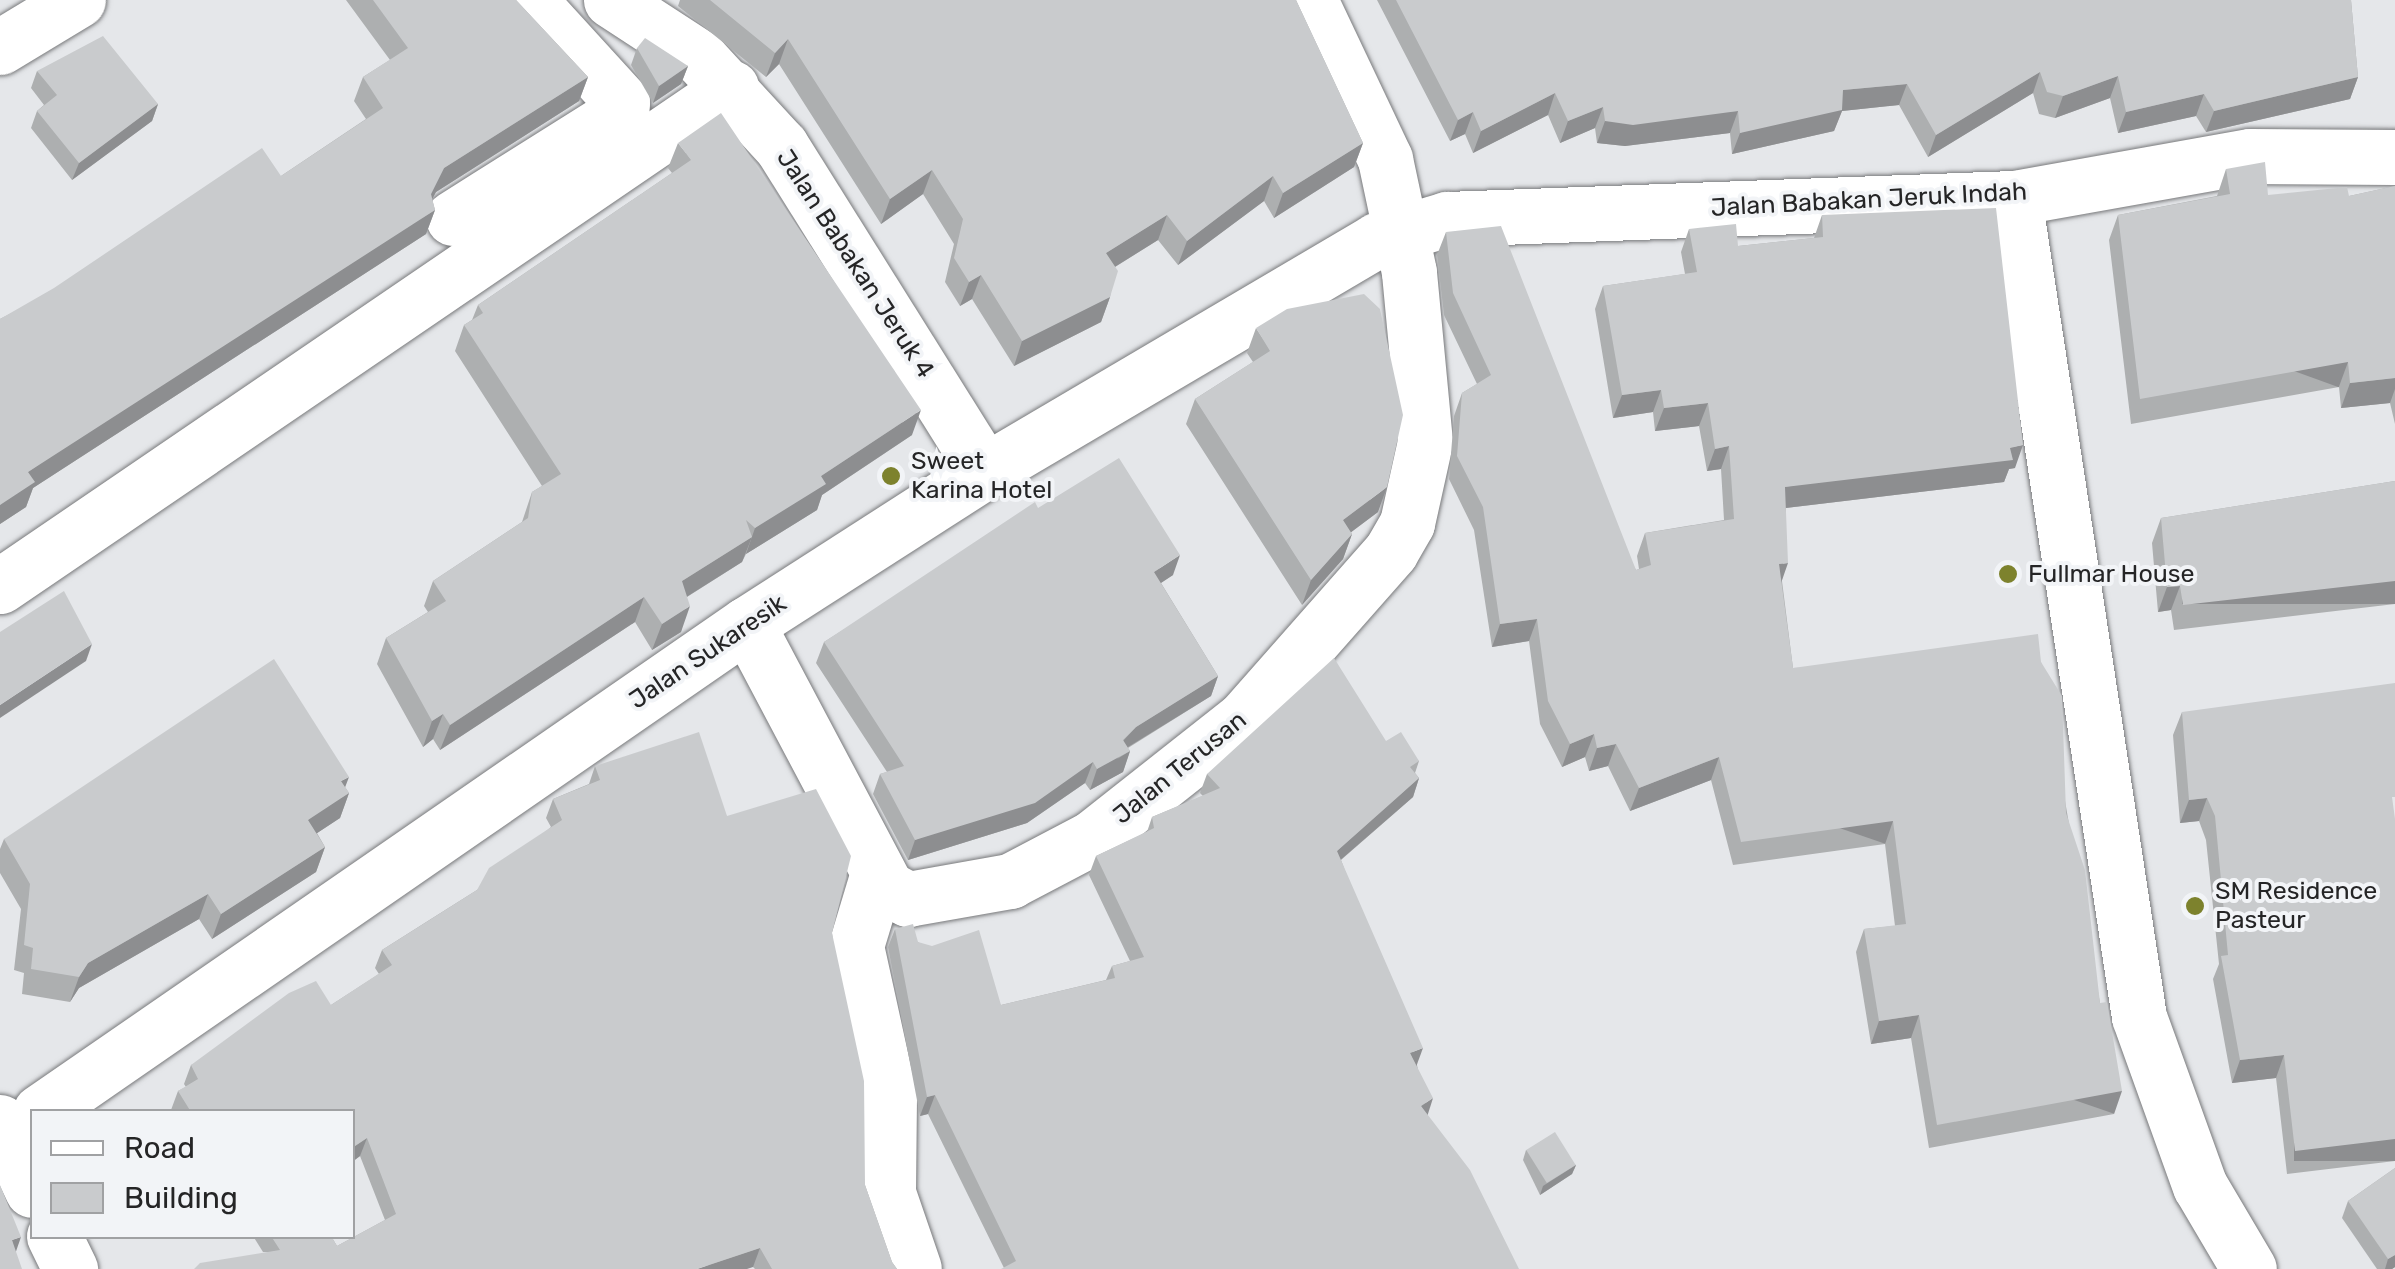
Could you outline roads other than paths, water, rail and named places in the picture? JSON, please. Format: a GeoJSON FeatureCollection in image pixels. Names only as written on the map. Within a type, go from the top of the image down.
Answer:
{"type":"FeatureCollection","features":[{"type":"Feature","properties":{"kind":"street"},"geometry":{"type":"LineString","coordinates":[[0,47],[78,0]]}},
{"type":"Feature","properties":{"kind":"street"},"geometry":{"type":"LineString","coordinates":[[453,218],[621,112],[622,102],[529,0]]}},
{"type":"Feature","properties":{"kind":"street","name":"Jalan Babakan Jeruk 4"},"geometry":{"type":"LineString","coordinates":[[612,0],[731,88],[800,173],[985,470]]}},
{"type":"Feature","properties":{"kind":"street","name":"Jalan Terusan"},"geometry":{"type":"LineString","coordinates":[[878,873],[908,899],[967,895],[1092,838],[1244,718],[1390,551],[1407,522],[1424,442],[1401,230],[1386,159],[1310,0]]}},
{"type":"Feature","properties":{"kind":"street"},"geometry":{"type":"LineString","coordinates":[[0,586],[731,88]]}},
{"type":"Feature","properties":{"kind":"street","name":"Jalan Babakan Jeruk Indah"},"geometry":{"type":"LineString","coordinates":[[1401,230],[1446,219],[2014,198],[2250,156],[2395,157]]}},
{"type":"Feature","properties":{"kind":"street"},"geometry":{"type":"LineString","coordinates":[[2014,198],[2139,1017],[2200,1186],[2249,1269]]}},
{"type":"Feature","properties":{"kind":"street","name":"Jalan Sukaresik"},"geometry":{"type":"LineString","coordinates":[[38,1109],[747,624],[985,470],[1330,263],[1401,230]]}},
{"type":"Feature","properties":{"kind":"street"},"geometry":{"type":"LineString","coordinates":[[747,624],[878,873],[856,946],[889,1096],[888,1192],[914,1269]]}},
{"type":"Feature","properties":{"kind":"street"},"geometry":{"type":"LineString","coordinates":[[20,1121],[30,1178]]}},
{"type":"Feature","properties":{"kind":"street"},"geometry":{"type":"LineString","coordinates":[[55,1239],[70,1269]]}},
{"type":"Feature","properties":{"kind":"place","name":"Sweet Karina Hotel"},"geometry":{"type":"Point","coordinates":[891,476]}},
{"type":"Feature","properties":{"kind":"place","name":"Fullmar House"},"geometry":{"type":"Point","coordinates":[2008,574]}},
{"type":"Feature","properties":{"kind":"place","name":"SM Residence Pasteur"},"geometry":{"type":"Point","coordinates":[2195,906]}}]}
